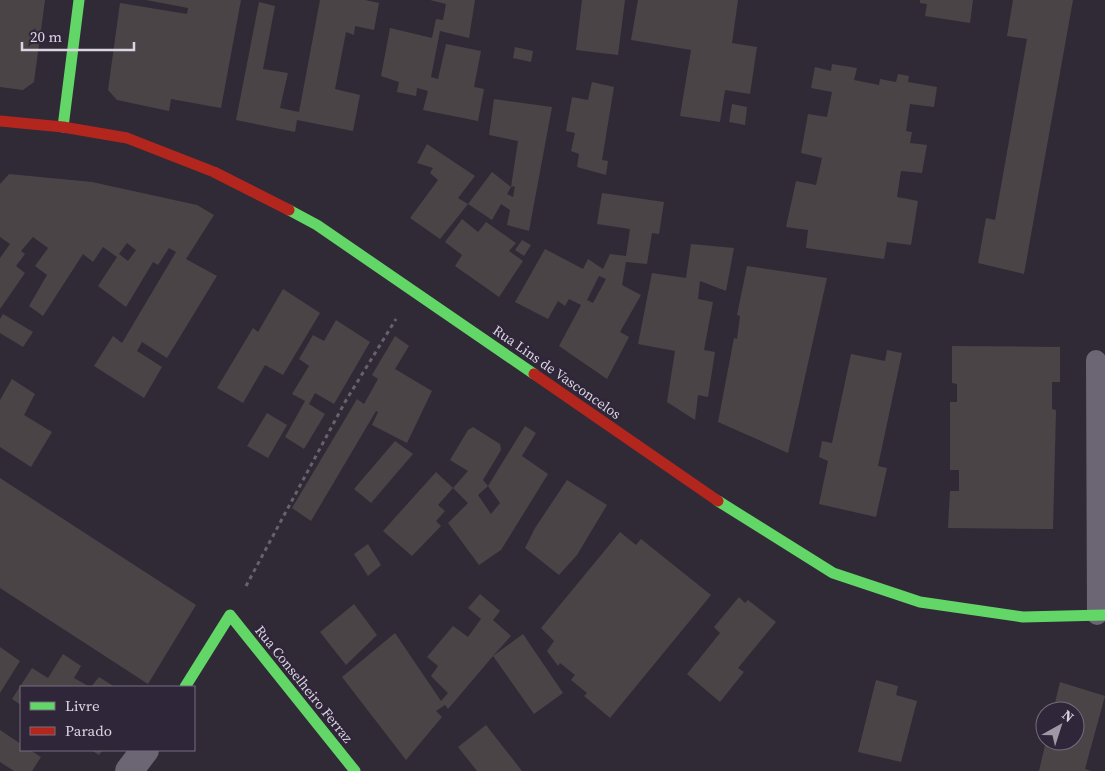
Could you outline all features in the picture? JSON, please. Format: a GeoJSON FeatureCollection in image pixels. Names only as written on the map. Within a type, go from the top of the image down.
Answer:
{"type":"FeatureCollection","features":[{"type":"Feature","properties":{"kind":"street"},"geometry":{"type":"LineString","coordinates":[[63,127],[79,0]]}},
{"type":"Feature","properties":{"kind":"street","name":"Rua Lins de Vasconcelos"},"geometry":{"type":"LineString","coordinates":[[0,121],[63,127],[126,138],[214,172],[318,225],[741,517],[833,573],[920,602],[1023,617],[1101,615]]}},
{"type":"Feature","properties":{"kind":"street"},"geometry":{"type":"LineString","coordinates":[[186,686],[230,616]]}},
{"type":"Feature","properties":{"kind":"street","name":"Rua Conselheiro Ferraz"},"geometry":{"type":"LineString","coordinates":[[230,616],[355,771]]}},
{"type":"Feature","properties":{"kind":"street"},"geometry":{"type":"LineString","coordinates":[[129,771],[144,751]]}},
{"type":"Feature","properties":{"kind":"lane"},"geometry":{"type":"LineString","coordinates":[[1096,360],[1101,615]]}},
{"type":"Feature","properties":{"kind":"path"},"geometry":{"type":"LineString","coordinates":[[230,616],[345,402],[413,291]]}},
{"type":"Feature","properties":{"kind":"building"},"geometry":{"type":"Polygon","coordinates":[[[0,0],[45,0],[34,82],[23,90],[0,87],[0,0]]]}},
{"type":"Feature","properties":{"kind":"building"},"geometry":{"type":"Polygon","coordinates":[[[146,0],[241,0],[221,108],[171,99],[169,111],[117,100],[108,90],[120,3],[187,14],[188,8],[146,0]]]}},
{"type":"Feature","properties":{"kind":"building"},"geometry":{"type":"Polygon","coordinates":[[[320,0],[365,0],[379,3],[374,30],[355,26],[354,35],[346,32],[335,89],[360,95],[353,131],[297,120],[295,132],[236,120],[259,2],[275,6],[263,69],[288,73],[280,108],[299,112],[320,0]]]}},
{"type":"Feature","properties":{"kind":"building"},"geometry":{"type":"Polygon","coordinates":[[[430,0],[475,0],[469,38],[440,31],[431,77],[438,79],[446,44],[481,51],[474,87],[484,89],[478,121],[423,110],[428,91],[417,88],[416,96],[397,92],[399,82],[381,76],[390,28],[432,38],[436,19],[443,20],[446,4],[430,0]]]}},
{"type":"Feature","properties":{"kind":"building"},"geometry":{"type":"Polygon","coordinates":[[[582,0],[625,0],[618,55],[576,50],[582,0]]]}},
{"type":"Feature","properties":{"kind":"building"},"geometry":{"type":"Polygon","coordinates":[[[638,0],[738,0],[732,43],[757,47],[750,94],[725,90],[720,122],[680,116],[691,50],[631,40],[638,0]]]}},
{"type":"Feature","properties":{"kind":"building"},"geometry":{"type":"Polygon","coordinates":[[[920,0],[973,0],[970,23],[925,16],[927,4],[920,3],[920,0]]]}},
{"type":"Feature","properties":{"kind":"building"},"geometry":{"type":"Polygon","coordinates":[[[1013,0],[1073,0],[1024,274],[978,263],[986,218],[995,220],[1027,39],[1007,36],[1013,0]]]}},
{"type":"Feature","properties":{"kind":"building"},"geometry":{"type":"Polygon","coordinates":[[[515,47],[533,51],[531,62],[513,58],[515,47]]]}},
{"type":"Feature","properties":{"kind":"building"},"geometry":{"type":"Polygon","coordinates":[[[832,64],[857,68],[854,80],[879,85],[880,79],[896,82],[898,74],[909,76],[908,82],[937,87],[934,107],[910,104],[906,131],[912,132],[910,143],[927,145],[922,173],[901,171],[897,197],[918,201],[911,245],[887,242],[884,259],[806,248],[808,230],[786,227],[796,181],[816,185],[822,158],[801,153],[808,114],[827,117],[832,92],[811,88],[815,67],[831,71],[832,64]]]}},
{"type":"Feature","properties":{"kind":"building"},"geometry":{"type":"Polygon","coordinates":[[[592,82],[614,87],[602,160],[608,161],[606,175],[577,167],[579,154],[571,151],[575,133],[566,131],[572,97],[588,100],[592,82]]]}},
{"type":"Feature","properties":{"kind":"building"},"geometry":{"type":"Polygon","coordinates":[[[494,99],[552,107],[529,231],[507,225],[510,210],[501,204],[492,220],[468,204],[492,172],[511,187],[518,141],[489,135],[494,99]],[[515,186],[511,187],[507,194],[513,197],[515,186]]]}},
{"type":"Feature","properties":{"kind":"building"},"geometry":{"type":"Polygon","coordinates":[[[732,104],[747,107],[745,125],[729,122],[732,104]]]}},
{"type":"Feature","properties":{"kind":"building"},"geometry":{"type":"Polygon","coordinates":[[[427,144],[475,176],[458,198],[468,204],[440,239],[410,218],[438,180],[430,173],[433,168],[417,163],[427,144]]]}},
{"type":"Feature","properties":{"kind":"building"},"geometry":{"type":"Polygon","coordinates":[[[9,174],[92,182],[197,205],[214,215],[186,259],[217,276],[167,358],[142,342],[137,351],[162,367],[144,398],[94,366],[113,336],[122,343],[176,252],[169,248],[158,265],[153,262],[126,307],[98,286],[117,257],[103,247],[93,262],[83,254],[43,316],[29,306],[47,275],[35,266],[48,248],[33,237],[21,251],[25,254],[16,266],[25,273],[0,309],[0,258],[10,244],[0,237],[0,184],[9,174]],[[127,243],[119,254],[128,261],[136,250],[127,243]]]}},
{"type":"Feature","properties":{"kind":"building"},"geometry":{"type":"Polygon","coordinates":[[[602,193],[664,202],[659,234],[652,233],[647,264],[626,262],[622,285],[641,295],[620,332],[629,337],[607,379],[559,346],[581,305],[569,299],[565,306],[558,301],[548,319],[515,302],[545,249],[583,269],[588,259],[603,269],[610,254],[626,256],[630,229],[597,224],[602,193]],[[599,276],[587,300],[593,303],[606,279],[599,276]]]}},
{"type":"Feature","properties":{"kind":"building"},"geometry":{"type":"Polygon","coordinates":[[[462,219],[478,232],[486,222],[516,243],[509,251],[523,261],[499,297],[455,266],[462,255],[445,242],[462,219]]]}},
{"type":"Feature","properties":{"kind":"building"},"geometry":{"type":"Polygon","coordinates":[[[522,240],[531,245],[524,256],[515,250],[522,240]]]}},
{"type":"Feature","properties":{"kind":"building"},"geometry":{"type":"Polygon","coordinates":[[[691,244],[734,248],[726,291],[700,281],[698,299],[713,302],[704,350],[715,352],[708,397],[698,395],[695,420],[667,402],[675,351],[638,344],[652,273],[686,278],[691,244]]]}},
{"type":"Feature","properties":{"kind":"building"},"geometry":{"type":"Polygon","coordinates":[[[747,266],[827,278],[788,453],[718,422],[734,338],[737,339],[740,316],[737,315],[747,266]]]}},
{"type":"Feature","properties":{"kind":"building"},"geometry":{"type":"Polygon","coordinates":[[[283,289],[320,313],[283,375],[265,365],[243,403],[217,388],[253,328],[258,332],[283,289]]]}},
{"type":"Feature","properties":{"kind":"building"},"geometry":{"type":"Polygon","coordinates":[[[3,314],[33,332],[23,347],[0,333],[0,319],[3,314]]]}},
{"type":"Feature","properties":{"kind":"building"},"geometry":{"type":"Polygon","coordinates":[[[336,320],[370,342],[334,404],[315,393],[309,404],[325,414],[304,449],[285,437],[305,401],[292,394],[309,366],[299,359],[313,335],[324,341],[336,320]]]}},
{"type":"Feature","properties":{"kind":"building"},"geometry":{"type":"Polygon","coordinates":[[[395,336],[409,346],[395,369],[432,391],[407,443],[372,425],[378,412],[376,411],[311,521],[292,508],[357,399],[364,404],[378,379],[372,375],[395,336]]]}},
{"type":"Feature","properties":{"kind":"building"},"geometry":{"type":"Polygon","coordinates":[[[952,346],[1060,347],[1060,382],[1052,382],[1052,409],[1056,410],[1053,529],[948,528],[950,491],[959,491],[959,470],[950,470],[950,402],[957,402],[957,384],[952,383],[952,346]]]}},
{"type":"Feature","properties":{"kind":"building"},"geometry":{"type":"Polygon","coordinates":[[[887,350],[902,353],[878,466],[887,468],[876,517],[819,504],[828,461],[819,457],[822,441],[832,443],[851,354],[885,361],[887,350]]]}},
{"type":"Feature","properties":{"kind":"building"},"geometry":{"type":"Polygon","coordinates":[[[12,379],[35,394],[24,415],[52,432],[31,467],[0,447],[0,400],[12,379]]]}},
{"type":"Feature","properties":{"kind":"building"},"geometry":{"type":"Polygon","coordinates":[[[267,413],[287,425],[268,458],[247,446],[267,413]]]}},
{"type":"Feature","properties":{"kind":"building"},"geometry":{"type":"Polygon","coordinates":[[[525,426],[536,433],[522,456],[548,474],[501,550],[479,565],[448,523],[468,503],[453,488],[468,471],[450,460],[468,430],[473,427],[500,444],[501,450],[483,480],[488,486],[525,426]],[[488,486],[478,495],[491,514],[500,503],[488,486]]]}},
{"type":"Feature","properties":{"kind":"building"},"geometry":{"type":"Polygon","coordinates":[[[395,441],[413,454],[371,503],[354,489],[395,441]]]}},
{"type":"Feature","properties":{"kind":"building"},"geometry":{"type":"Polygon","coordinates":[[[436,472],[453,488],[438,505],[445,511],[436,521],[441,526],[412,556],[383,531],[436,472]]]}},
{"type":"Feature","properties":{"kind":"building"},"geometry":{"type":"Polygon","coordinates":[[[0,478],[196,605],[148,684],[0,588],[0,478]]]}},
{"type":"Feature","properties":{"kind":"building"},"geometry":{"type":"Polygon","coordinates":[[[567,480],[607,505],[577,555],[559,575],[525,548],[535,528],[567,480]]]}},
{"type":"Feature","properties":{"kind":"building"},"geometry":{"type":"Polygon","coordinates":[[[620,532],[636,545],[641,539],[711,595],[610,718],[584,696],[587,693],[571,680],[575,675],[560,663],[558,666],[547,651],[554,641],[541,628],[620,532]]]}},
{"type":"Feature","properties":{"kind":"building"},"geometry":{"type":"Polygon","coordinates":[[[368,544],[381,565],[368,576],[354,554],[368,544]]]}},
{"type":"Feature","properties":{"kind":"building"},"geometry":{"type":"Polygon","coordinates":[[[480,594],[500,611],[493,620],[511,636],[448,709],[445,705],[436,711],[442,717],[406,760],[342,677],[395,633],[441,701],[448,693],[431,676],[438,666],[427,657],[453,626],[468,637],[481,619],[468,608],[480,594]]]}},
{"type":"Feature","properties":{"kind":"building"},"geometry":{"type":"Polygon","coordinates":[[[739,597],[745,603],[748,600],[776,622],[738,668],[744,672],[720,702],[687,674],[720,633],[714,627],[739,597]]]}},
{"type":"Feature","properties":{"kind":"building"},"geometry":{"type":"Polygon","coordinates":[[[354,604],[377,635],[346,665],[320,632],[354,604]]]}},
{"type":"Feature","properties":{"kind":"building"},"geometry":{"type":"Polygon","coordinates":[[[523,634],[563,693],[534,714],[493,656],[523,634]]]}},
{"type":"Feature","properties":{"kind":"building"},"geometry":{"type":"Polygon","coordinates":[[[0,647],[20,661],[0,693],[0,647]]]}},
{"type":"Feature","properties":{"kind":"building"},"geometry":{"type":"Polygon","coordinates":[[[63,654],[81,666],[74,678],[88,686],[20,686],[32,668],[48,678],[63,654]]]}},
{"type":"Feature","properties":{"kind":"building"},"geometry":{"type":"Polygon","coordinates":[[[99,677],[113,686],[92,686],[99,677]]]}},
{"type":"Feature","properties":{"kind":"building"},"geometry":{"type":"Polygon","coordinates":[[[876,680],[898,686],[896,695],[917,701],[901,762],[858,752],[876,680]]]}},
{"type":"Feature","properties":{"kind":"building"},"geometry":{"type":"Polygon","coordinates":[[[1060,682],[1105,696],[1085,769],[1091,771],[1039,771],[1044,751],[1085,751],[1085,701],[1055,701],[1060,682]]]}},
{"type":"Feature","properties":{"kind":"building"},"geometry":{"type":"Polygon","coordinates":[[[20,687],[20,704],[12,699],[20,687]]]}},
{"type":"Feature","properties":{"kind":"building"},"geometry":{"type":"Polygon","coordinates":[[[486,725],[522,771],[477,771],[458,747],[486,725]]]}},
{"type":"Feature","properties":{"kind":"building"},"geometry":{"type":"Polygon","coordinates":[[[0,730],[20,743],[20,751],[32,751],[41,757],[32,771],[14,771],[0,762],[0,730]]]}},
{"type":"Feature","properties":{"kind":"building"},"geometry":{"type":"Polygon","coordinates":[[[93,751],[102,751],[99,755],[93,751]]]}},
{"type":"Feature","properties":{"kind":"traffic: fast"},"geometry":{"type":"LineString","coordinates":[[63,127],[79,0]]}},
{"type":"Feature","properties":{"kind":"traffic: fast"},"geometry":{"type":"LineString","coordinates":[[289,210],[317,225],[534,374]]}},
{"type":"Feature","properties":{"kind":"traffic: fast"},"geometry":{"type":"LineString","coordinates":[[718,501],[833,573],[920,602],[1023,617],[1105,615]]}},
{"type":"Feature","properties":{"kind":"traffic: fast"},"geometry":{"type":"LineString","coordinates":[[186,686],[230,615],[355,771]]}},
{"type":"Feature","properties":{"kind":"traffic: jam"},"geometry":{"type":"LineString","coordinates":[[0,121],[63,127],[127,138],[214,172],[289,210]]}},
{"type":"Feature","properties":{"kind":"traffic: jam"},"geometry":{"type":"LineString","coordinates":[[534,374],[718,501]]}}]}
